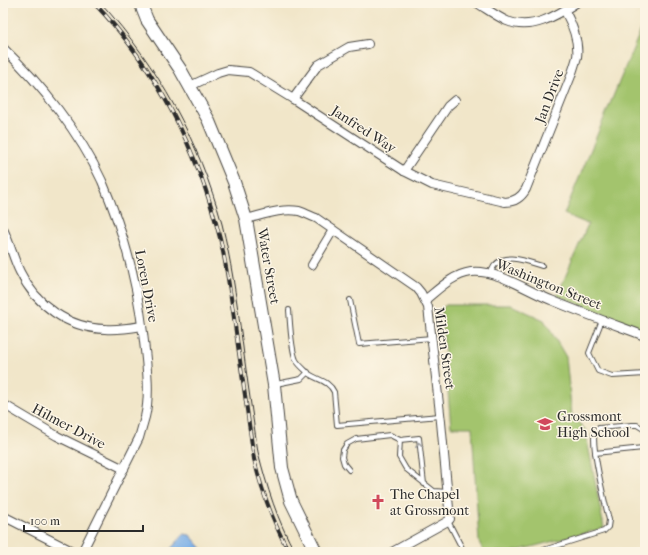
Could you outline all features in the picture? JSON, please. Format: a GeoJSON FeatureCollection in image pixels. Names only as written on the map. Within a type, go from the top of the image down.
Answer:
{"type":"FeatureCollection","features":[{"type":"Feature","properties":{"kind":"street","name":"Water Street"},"geometry":{"type":"LineString","coordinates":[[141,3],[147,20],[180,69],[208,119],[234,182],[246,218],[274,385],[282,468],[291,501],[316,552]]}},
{"type":"Feature","properties":{"kind":"street"},"geometry":{"type":"LineString","coordinates":[[477,3],[506,21],[523,24],[542,21],[565,11],[576,3]]}},
{"type":"Feature","properties":{"kind":"street","name":"Jan Drive"},"geometry":{"type":"LineString","coordinates":[[526,189],[571,76],[576,58],[577,48],[571,23],[565,11]]}},
{"type":"Feature","properties":{"kind":"street"},"geometry":{"type":"LineString","coordinates":[[293,99],[318,65],[349,46],[368,44]]}},
{"type":"Feature","properties":{"kind":"street","name":"Loren Drive"},"geometry":{"type":"LineString","coordinates":[[3,48],[26,70],[53,103],[84,149],[102,181],[126,248],[139,301],[147,370],[146,408],[139,438],[82,552]]}},
{"type":"Feature","properties":{"kind":"street","name":"Janfred Way"},"geometry":{"type":"LineString","coordinates":[[190,86],[228,70],[248,72],[293,99],[404,171],[432,185],[504,202],[512,202],[523,195],[526,189]]}},
{"type":"Feature","properties":{"kind":"street"},"geometry":{"type":"LineString","coordinates":[[404,171],[448,106],[455,100]]}},
{"type":"Feature","properties":{"kind":"street","name":"Milden Street"},"geometry":{"type":"LineString","coordinates":[[246,218],[278,211],[300,212],[316,218],[416,287],[421,292],[428,307],[432,338],[441,416],[450,519],[448,521]]}},
{"type":"Feature","properties":{"kind":"street"},"geometry":{"type":"LineString","coordinates":[[3,229],[19,272],[24,281],[37,297],[52,311],[70,322],[81,326],[116,330],[142,326]]}},
{"type":"Feature","properties":{"kind":"street"},"geometry":{"type":"LineString","coordinates":[[312,265],[333,230]]}},
{"type":"Feature","properties":{"kind":"street","name":"Washington Street"},"geometry":{"type":"LineString","coordinates":[[425,300],[452,278],[472,272],[490,274],[501,277],[542,297],[645,336]]}},
{"type":"Feature","properties":{"kind":"street","name":"Hilmer Drive"},"geometry":{"type":"LineString","coordinates":[[3,404],[57,436],[124,469]]}},
{"type":"Feature","properties":{"kind":"street"},"geometry":{"type":"LineString","coordinates":[[3,516],[74,552]]}},
{"type":"Feature","properties":{"kind":"street"},"geometry":{"type":"LineString","coordinates":[[392,552],[448,521]]}},
{"type":"Feature","properties":{"kind":"lane"},"geometry":{"type":"LineString","coordinates":[[490,274],[496,265],[502,260],[520,259],[542,266]]}},
{"type":"Feature","properties":{"kind":"lane"},"geometry":{"type":"LineString","coordinates":[[350,300],[359,344],[432,338]]}},
{"type":"Feature","properties":{"kind":"lane"},"geometry":{"type":"LineString","coordinates":[[289,310],[296,361],[308,372],[332,388],[334,392],[337,425],[441,416]]}},
{"type":"Feature","properties":{"kind":"lane"},"geometry":{"type":"LineString","coordinates":[[602,320],[590,353],[598,371],[612,376],[645,374]]}},
{"type":"Feature","properties":{"kind":"lane"},"geometry":{"type":"LineString","coordinates":[[274,385],[300,379],[308,372]]}},
{"type":"Feature","properties":{"kind":"lane"},"geometry":{"type":"LineString","coordinates":[[537,552],[604,531],[608,527],[609,520],[595,453],[595,430],[599,428],[637,425],[645,430]]}},
{"type":"Feature","properties":{"kind":"lane"},"geometry":{"type":"LineString","coordinates":[[349,470],[344,464],[342,457],[343,450],[347,444],[356,439],[390,435],[400,440],[419,438],[424,484]]}},
{"type":"Feature","properties":{"kind":"lane"},"geometry":{"type":"LineString","coordinates":[[400,440],[399,457],[406,469],[434,491],[447,492]]}},
{"type":"Feature","properties":{"kind":"lane"},"geometry":{"type":"LineString","coordinates":[[595,453],[643,448],[645,446]]}},
{"type":"Feature","properties":{"kind":"lane"},"geometry":{"type":"LineString","coordinates":[[448,521],[464,552]]}},
{"type":"Feature","properties":{"kind":"green space"},"geometry":{"type":"Polygon","coordinates":[[[645,20],[645,330],[557,296],[588,224],[564,214],[645,20]]]}},
{"type":"Feature","properties":{"kind":"green space"},"geometry":{"type":"Polygon","coordinates":[[[446,305],[511,305],[544,320],[566,357],[572,416],[585,429],[604,528],[512,552],[484,552],[479,542],[472,427],[451,427],[441,309],[446,305]]]}},
{"type":"Feature","properties":{"kind":"water"},"geometry":{"type":"Polygon","coordinates":[[[184,534],[190,535],[205,552],[168,552],[184,534]]]}},
{"type":"Feature","properties":{"kind":"tram line"},"geometry":{"type":"LineString","coordinates":[[101,3],[122,27],[141,53],[175,106],[202,163],[213,193],[231,264],[258,452],[273,503],[295,552]]}},
{"type":"Feature","properties":{"kind":"railway"},"geometry":{"type":"LineString","coordinates":[[94,3],[117,28],[156,83],[187,143],[200,174],[220,238],[225,263],[232,301],[254,459],[268,507],[289,552]]}},
{"type":"Feature","properties":{"kind":"place","name":"Grossmont High School"},"geometry":{"type":"Point","coordinates":[545,424]}},
{"type":"Feature","properties":{"kind":"place","name":"The Chapel at Grossmont"},"geometry":{"type":"Point","coordinates":[378,502]}}]}
